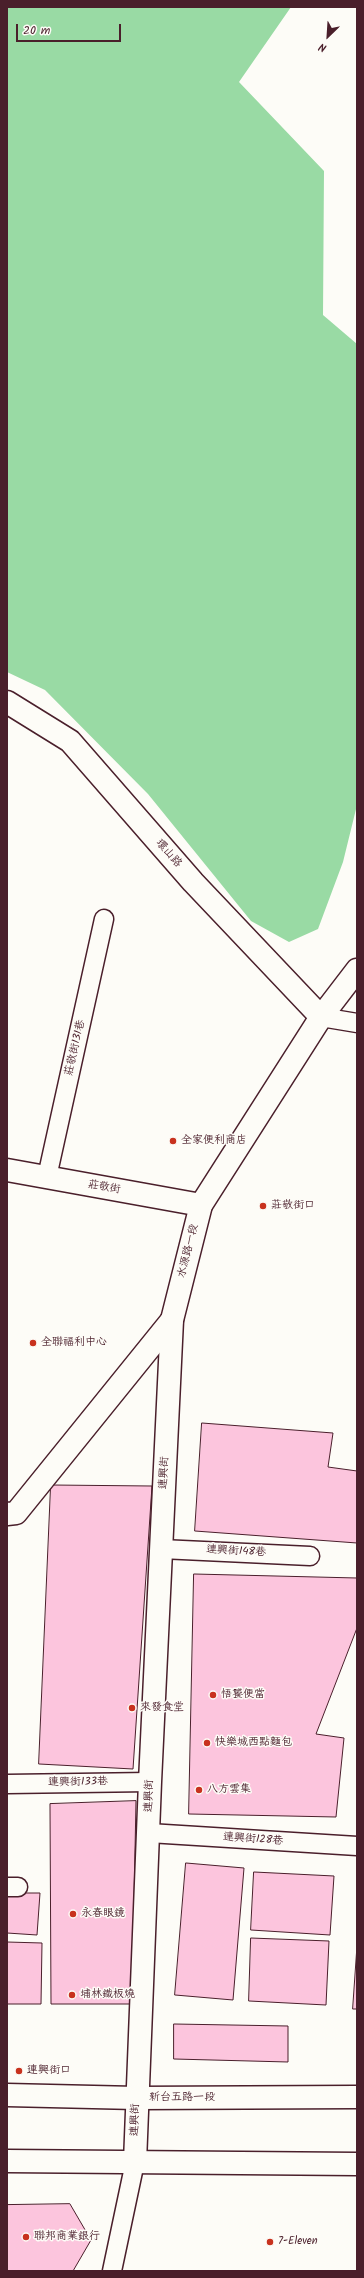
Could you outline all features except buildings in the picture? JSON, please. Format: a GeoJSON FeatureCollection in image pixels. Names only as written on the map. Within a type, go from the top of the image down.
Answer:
{"type":"FeatureCollection","features":[{"type":"Feature","properties":{"kind":"street","name":"環山路"},"geometry":{"type":"LineString","coordinates":[[7,702],[70,741],[193,882],[321,1017]]}},
{"type":"Feature","properties":{"kind":"street","name":"水源路一段"},"geometry":{"type":"LineString","coordinates":[[7,1514],[16,1513],[172,1320],[201,1205],[321,1017],[357,970]]}},
{"type":"Feature","properties":{"kind":"street","name":"莊敬街"},"geometry":{"type":"LineString","coordinates":[[7,1170],[201,1205]]}},
{"type":"Feature","properties":{"kind":"street","name":"連興街"},"geometry":{"type":"LineString","coordinates":[[135,2162],[136,2098],[172,1320]]}},
{"type":"Feature","properties":{"kind":"street","name":"新台五路一段"},"geometry":{"type":"LineString","coordinates":[[7,2095],[136,2098],[357,2097]]}},
{"type":"Feature","properties":{"kind":"street"},"geometry":{"type":"LineString","coordinates":[[7,2161],[357,2164]]}},
{"type":"Feature","properties":{"kind":"lane","name":"莊敬街131巷"},"geometry":{"type":"LineString","coordinates":[[47,1177],[104,919]]}},
{"type":"Feature","properties":{"kind":"lane"},"geometry":{"type":"LineString","coordinates":[[321,1017],[357,1023]]}},
{"type":"Feature","properties":{"kind":"lane","name":"連興街148巷"},"geometry":{"type":"LineString","coordinates":[[161,1548],[310,1556]]}},
{"type":"Feature","properties":{"kind":"lane","name":"連興街133巷"},"geometry":{"type":"LineString","coordinates":[[7,1784],[150,1782]]}},
{"type":"Feature","properties":{"kind":"lane","name":"連興街128巷"},"geometry":{"type":"LineString","coordinates":[[149,1832],[357,1846]]}},
{"type":"Feature","properties":{"kind":"lane","name":"連興街"},"geometry":{"type":"LineString","coordinates":[[112,2271],[135,2162]]}},
{"type":"Feature","properties":{"kind":"green space"},"geometry":{"type":"Polygon","coordinates":[[[7,7],[291,7],[239,82],[324,171],[323,315],[357,344],[357,805],[343,862],[318,929],[289,942],[251,921],[148,794],[45,690],[7,672],[7,7]]]}},
{"type":"Feature","properties":{"kind":"place","name":"全家便利商店"},"geometry":{"type":"Point","coordinates":[173,1141]}},
{"type":"Feature","properties":{"kind":"place","name":"莊敬街口"},"geometry":{"type":"Point","coordinates":[263,1206]}},
{"type":"Feature","properties":{"kind":"place","name":"全聯福利中心"},"geometry":{"type":"Point","coordinates":[33,1343]}},
{"type":"Feature","properties":{"kind":"place","name":"悟饕便當"},"geometry":{"type":"Point","coordinates":[213,1695]}},
{"type":"Feature","properties":{"kind":"place","name":"來發食堂"},"geometry":{"type":"Point","coordinates":[132,1708]}},
{"type":"Feature","properties":{"kind":"place","name":"快樂城西點麵包"},"geometry":{"type":"Point","coordinates":[207,1743]}},
{"type":"Feature","properties":{"kind":"place","name":"八方雲集"},"geometry":{"type":"Point","coordinates":[199,1790]}},
{"type":"Feature","properties":{"kind":"place","name":"永春眼鏡"},"geometry":{"type":"Point","coordinates":[73,1914]}},
{"type":"Feature","properties":{"kind":"place","name":"埔林鐡板燒"},"geometry":{"type":"Point","coordinates":[72,1995]}},
{"type":"Feature","properties":{"kind":"place","name":"連興街口"},"geometry":{"type":"Point","coordinates":[19,2071]}},
{"type":"Feature","properties":{"kind":"place","name":"聯邦商業銀行"},"geometry":{"type":"Point","coordinates":[26,2237]}},
{"type":"Feature","properties":{"kind":"place","name":"7-Eleven"},"geometry":{"type":"Point","coordinates":[270,2242]}}]}
